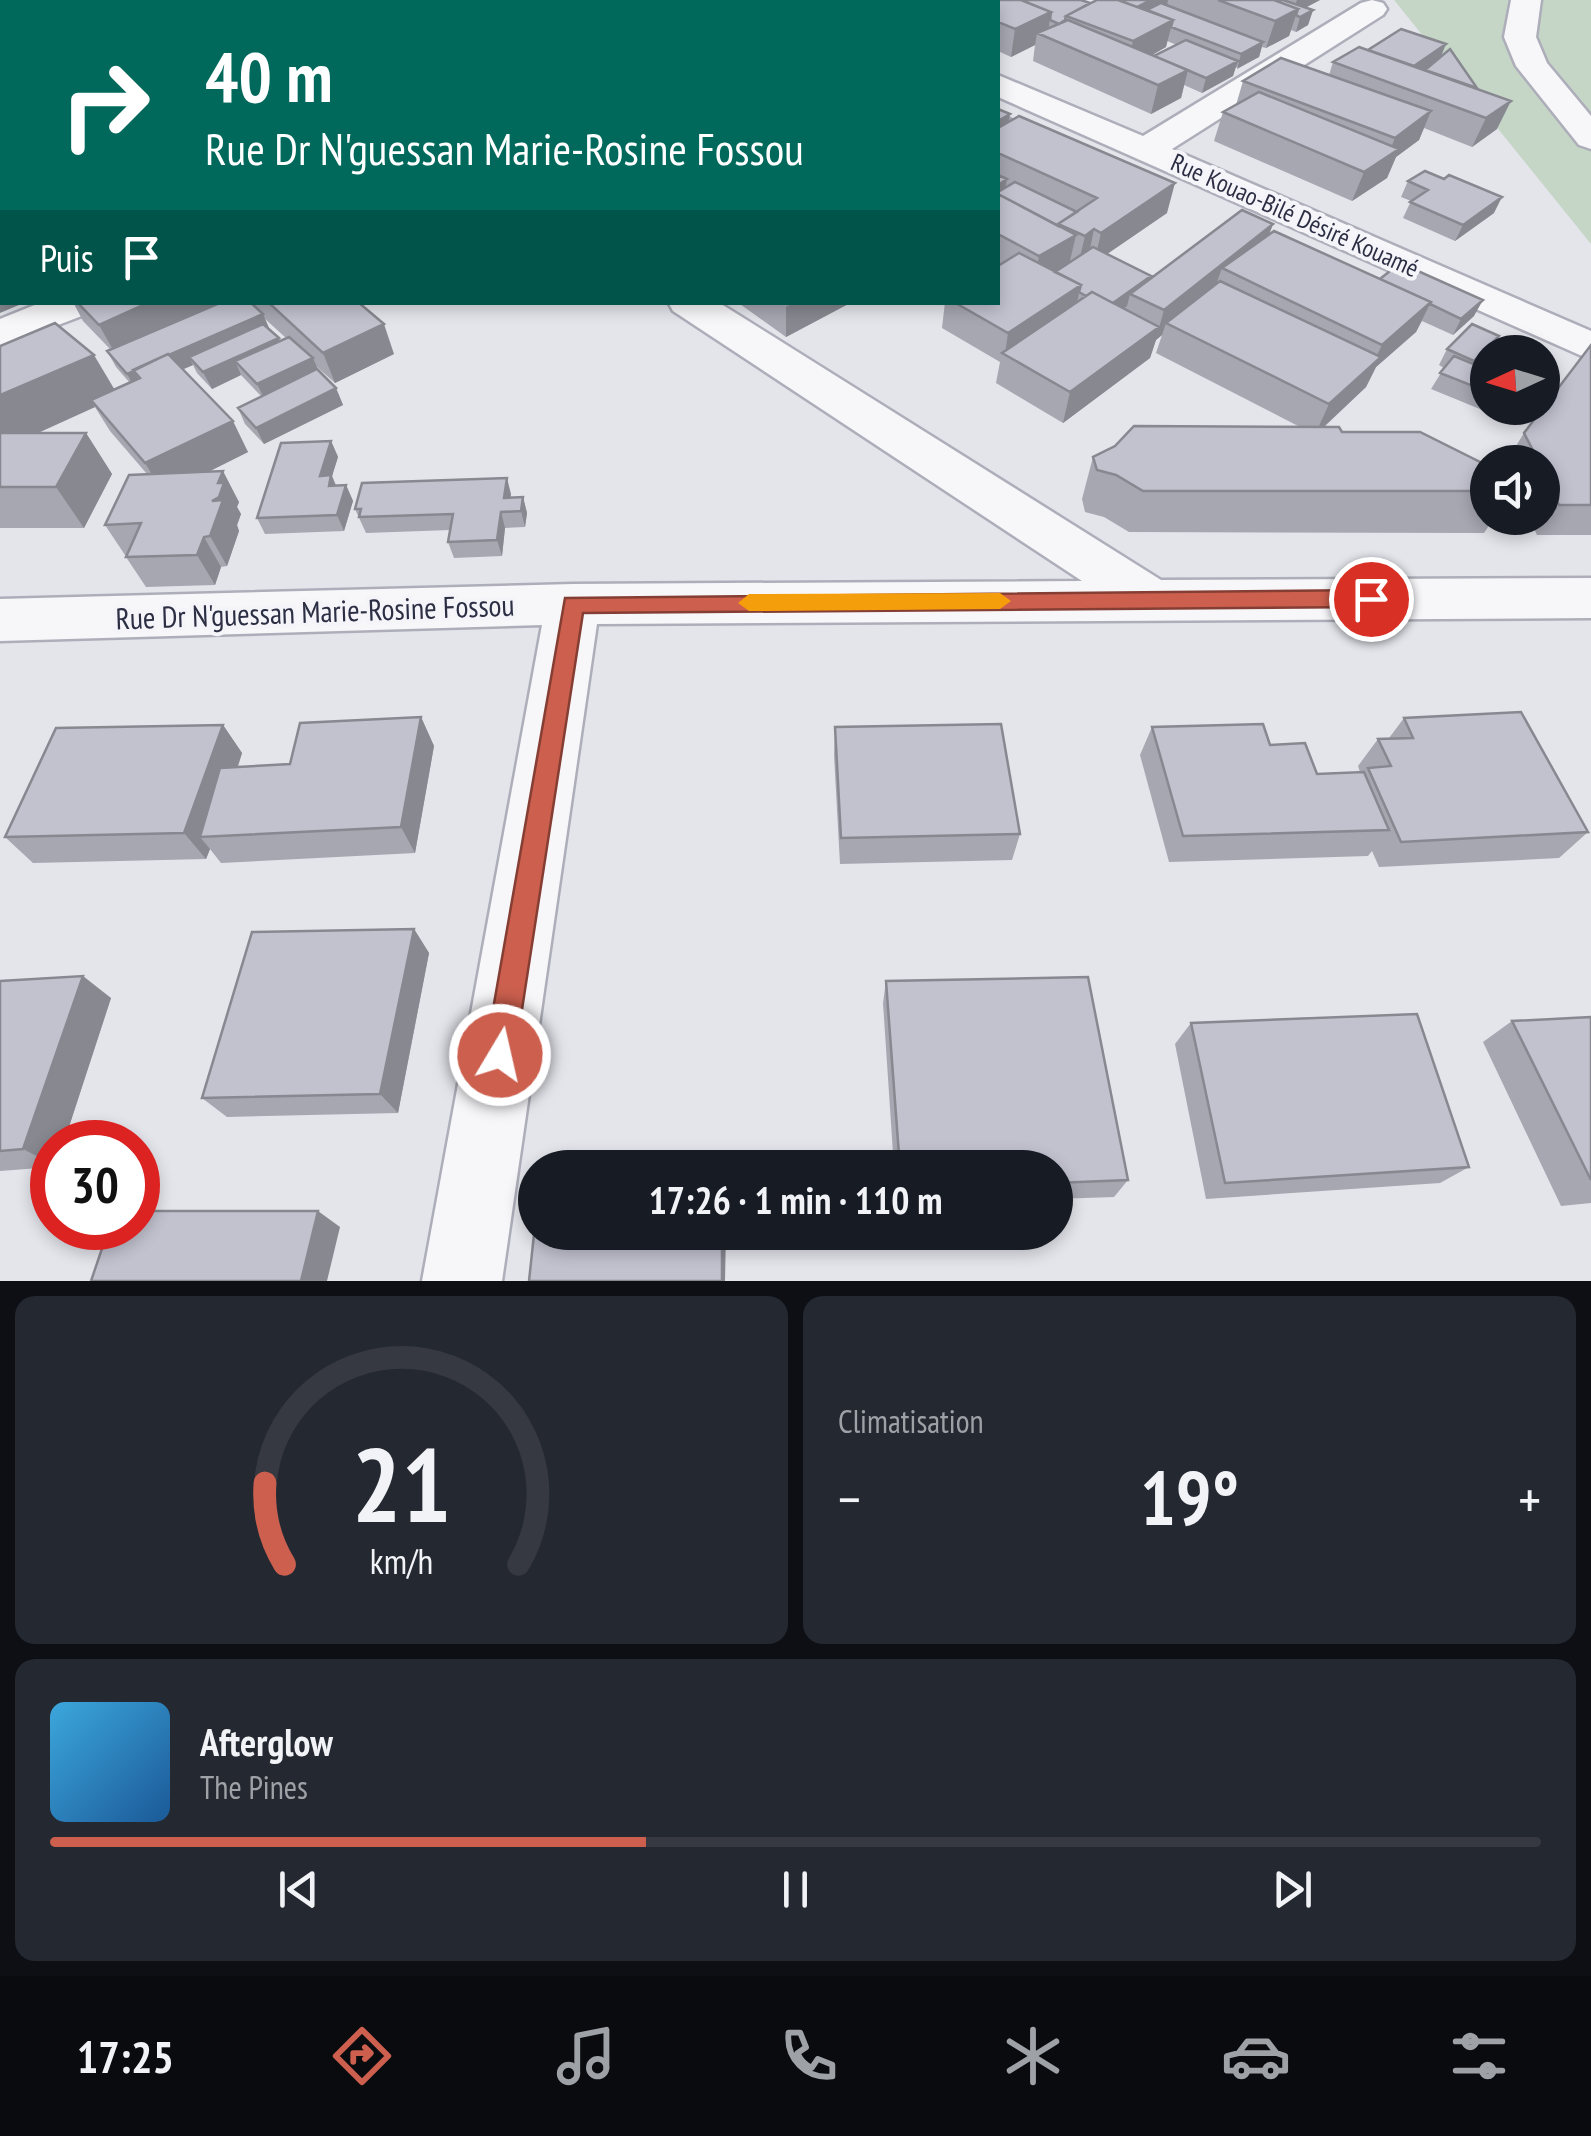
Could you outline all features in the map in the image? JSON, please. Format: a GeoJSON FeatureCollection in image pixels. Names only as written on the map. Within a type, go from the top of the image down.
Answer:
{"type":"FeatureCollection","features":[{"type":"Feature","properties":{"kind":"street"},"geometry":{"type":"LineString","coordinates":[[1526,0],[1520,37],[1532,66],[1591,138]]}},
{"type":"Feature","properties":{"kind":"street"},"geometry":{"type":"LineString","coordinates":[[1148,149],[1372,9]]}},
{"type":"Feature","properties":{"kind":"street","name":"Rue Kouao-Bilé Désiré Kouamé"},"geometry":{"type":"LineString","coordinates":[[1000,86],[1591,347]]}},
{"type":"Feature","properties":{"kind":"street"},"geometry":{"type":"LineString","coordinates":[[0,334],[72,305]]}},
{"type":"Feature","properties":{"kind":"street"},"geometry":{"type":"LineString","coordinates":[[693,305],[1151,600]]}},
{"type":"Feature","properties":{"kind":"street","name":"Rue Dr N'guessan Marie-Rosine Fossou"},"geometry":{"type":"LineString","coordinates":[[0,620],[573,604],[1591,598]]}},
{"type":"Feature","properties":{"kind":"street"},"geometry":{"type":"LineString","coordinates":[[462,1281],[573,604]]}},
{"type":"Feature","properties":{"kind":"green space"},"geometry":{"type":"Polygon","coordinates":[[[1394,0],[1591,0],[1591,244],[1394,0]]]}},
{"type":"Feature","properties":{"kind":"building"},"geometry":{"type":"Polygon","coordinates":[[[1000,0],[1021,0],[1051,12],[1015,29],[1000,23],[1000,0]]]}},
{"type":"Feature","properties":{"kind":"building"},"geometry":{"type":"Polygon","coordinates":[[[1021,0],[1090,3],[1059,24],[1050,20],[1051,12],[1021,0]]]}},
{"type":"Feature","properties":{"kind":"building"},"geometry":{"type":"Polygon","coordinates":[[[1097,0],[1118,0],[1173,20],[1133,41],[1066,16],[1097,0]]]}},
{"type":"Feature","properties":{"kind":"building"},"geometry":{"type":"Polygon","coordinates":[[[1118,0],[1151,0],[1137,7],[1118,0]]]}},
{"type":"Feature","properties":{"kind":"building"},"geometry":{"type":"Polygon","coordinates":[[[1218,0],[1274,0],[1298,9],[1275,21],[1218,0]]]}},
{"type":"Feature","properties":{"kind":"building"},"geometry":{"type":"Polygon","coordinates":[[[1274,0],[1313,10],[1300,17],[1296,15],[1298,9],[1274,0]]]}},
{"type":"Feature","properties":{"kind":"building"},"geometry":{"type":"Polygon","coordinates":[[[1161,3],[1263,42],[1241,54],[1171,27],[1173,20],[1147,10],[1161,3]]]}},
{"type":"Feature","properties":{"kind":"building"},"geometry":{"type":"Polygon","coordinates":[[[1068,20],[1188,70],[1158,85],[1037,33],[1068,20]]]}},
{"type":"Feature","properties":{"kind":"building"},"geometry":{"type":"Polygon","coordinates":[[[1401,29],[1446,44],[1414,66],[1368,50],[1401,29]]]}},
{"type":"Feature","properties":{"kind":"building"},"geometry":{"type":"Polygon","coordinates":[[[1186,40],[1238,61],[1206,78],[1154,56],[1186,40]]]}},
{"type":"Feature","properties":{"kind":"building"},"geometry":{"type":"Polygon","coordinates":[[[1359,47],[1511,101],[1486,118],[1333,62],[1359,47]]]}},
{"type":"Feature","properties":{"kind":"building"},"geometry":{"type":"Polygon","coordinates":[[[1450,49],[1477,88],[1425,70],[1450,49]]]}},
{"type":"Feature","properties":{"kind":"building"},"geometry":{"type":"Polygon","coordinates":[[[1281,58],[1431,111],[1395,138],[1243,81],[1281,58]]]}},
{"type":"Feature","properties":{"kind":"building"},"geometry":{"type":"Polygon","coordinates":[[[1259,92],[1399,149],[1364,172],[1223,112],[1259,92]]]}},
{"type":"Feature","properties":{"kind":"building"},"geometry":{"type":"Polygon","coordinates":[[[1019,116],[1175,183],[1101,233],[1094,229],[1085,236],[1058,224],[1097,198],[1000,154],[1000,127],[1019,116]]]}},
{"type":"Feature","properties":{"kind":"building"},"geometry":{"type":"Polygon","coordinates":[[[1425,171],[1444,179],[1449,175],[1502,197],[1463,225],[1410,202],[1428,190],[1408,181],[1425,171]]]}},
{"type":"Feature","properties":{"kind":"building"},"geometry":{"type":"Polygon","coordinates":[[[1015,182],[1077,212],[1058,226],[1000,195],[1000,191],[1015,182]]]}},
{"type":"Feature","properties":{"kind":"building"},"geometry":{"type":"Polygon","coordinates":[[[1000,195],[1076,235],[1039,256],[1000,235],[1000,195]]]}},
{"type":"Feature","properties":{"kind":"building"},"geometry":{"type":"Polygon","coordinates":[[[1242,210],[1273,224],[1164,310],[1130,294],[1242,210]]]}},
{"type":"Feature","properties":{"kind":"building"},"geometry":{"type":"Polygon","coordinates":[[[1274,231],[1431,302],[1382,345],[1222,268],[1274,231]]]}},
{"type":"Feature","properties":{"kind":"building"},"geometry":{"type":"Polygon","coordinates":[[[1093,247],[1151,276],[1113,303],[1092,292],[1086,296],[1079,292],[1081,285],[1055,272],[1093,247]]]}},
{"type":"Feature","properties":{"kind":"building"},"geometry":{"type":"Polygon","coordinates":[[[1019,253],[1081,285],[1008,333],[959,305],[1000,305],[1000,265],[1019,253]]]}},
{"type":"Feature","properties":{"kind":"building"},"geometry":{"type":"Polygon","coordinates":[[[1400,263],[1483,300],[1461,319],[1380,279],[1400,263]]]}},
{"type":"Feature","properties":{"kind":"building"},"geometry":{"type":"Polygon","coordinates":[[[1220,281],[1381,357],[1329,404],[1166,323],[1220,281]]]}},
{"type":"Feature","properties":{"kind":"building"},"geometry":{"type":"Polygon","coordinates":[[[1092,292],[1159,327],[1070,392],[1002,353],[1092,292]]]}},
{"type":"Feature","properties":{"kind":"building"},"geometry":{"type":"Polygon","coordinates":[[[80,305],[143,305],[99,325],[80,305]]]}},
{"type":"Feature","properties":{"kind":"building"},"geometry":{"type":"Polygon","coordinates":[[[215,305],[253,305],[263,314],[127,374],[107,351],[215,305]]]}},
{"type":"Feature","properties":{"kind":"building"},"geometry":{"type":"Polygon","coordinates":[[[271,305],[362,305],[384,324],[323,353],[271,305]]]}},
{"type":"Feature","properties":{"kind":"building"},"geometry":{"type":"Polygon","coordinates":[[[55,323],[94,355],[0,395],[0,346],[55,323]]]}},
{"type":"Feature","properties":{"kind":"building"},"geometry":{"type":"Polygon","coordinates":[[[263,324],[279,338],[203,372],[189,357],[263,324]]]}},
{"type":"Feature","properties":{"kind":"building"},"geometry":{"type":"Polygon","coordinates":[[[1472,324],[1497,335],[1470,335],[1470,359],[1447,349],[1472,324]]]}},
{"type":"Feature","properties":{"kind":"building"},"geometry":{"type":"Polygon","coordinates":[[[289,337],[313,358],[257,384],[235,361],[289,337]]]}},
{"type":"Feature","properties":{"kind":"building"},"geometry":{"type":"Polygon","coordinates":[[[1591,345],[1591,505],[1560,505],[1560,445],[1530,445],[1524,433],[1530,425],[1560,425],[1560,386],[1591,345]]]}},
{"type":"Feature","properties":{"kind":"building"},"geometry":{"type":"Polygon","coordinates":[[[168,354],[233,421],[145,463],[91,400],[140,378],[133,370],[168,354]]]}},
{"type":"Feature","properties":{"kind":"building"},"geometry":{"type":"Polygon","coordinates":[[[1454,356],[1470,363],[1470,385],[1440,373],[1454,356]]]}},
{"type":"Feature","properties":{"kind":"building"},"geometry":{"type":"Polygon","coordinates":[[[317,369],[336,388],[256,428],[238,408],[317,369]]]}},
{"type":"Feature","properties":{"kind":"building"},"geometry":{"type":"Polygon","coordinates":[[[1134,426],[1339,427],[1342,432],[1420,432],[1470,457],[1470,491],[1143,491],[1116,475],[1097,470],[1093,457],[1115,446],[1134,426]]]}},
{"type":"Feature","properties":{"kind":"building"},"geometry":{"type":"Polygon","coordinates":[[[0,433],[86,433],[56,487],[0,487],[0,433]]]}},
{"type":"Feature","properties":{"kind":"building"},"geometry":{"type":"Polygon","coordinates":[[[331,441],[320,476],[331,475],[329,486],[346,485],[337,515],[257,518],[281,443],[331,441]]]}},
{"type":"Feature","properties":{"kind":"building"},"geometry":{"type":"Polygon","coordinates":[[[223,471],[218,483],[224,483],[219,497],[212,501],[223,500],[210,536],[204,537],[197,555],[126,557],[141,523],[105,525],[129,475],[223,471]]]}},
{"type":"Feature","properties":{"kind":"building"},"geometry":{"type":"Polygon","coordinates":[[[507,478],[504,498],[523,497],[521,511],[501,512],[497,540],[448,542],[453,514],[359,517],[361,509],[355,509],[362,483],[507,478]]]}},
{"type":"Feature","properties":{"kind":"building"},"geometry":{"type":"Polygon","coordinates":[[[1521,712],[1588,832],[1401,842],[1368,768],[1391,766],[1378,739],[1413,738],[1404,718],[1521,712]]]}},
{"type":"Feature","properties":{"kind":"building"},"geometry":{"type":"Polygon","coordinates":[[[421,717],[401,827],[200,837],[220,768],[290,764],[300,723],[421,717]]]}},
{"type":"Feature","properties":{"kind":"building"},"geometry":{"type":"Polygon","coordinates":[[[1001,724],[1020,834],[841,838],[835,727],[1001,724]]]}},
{"type":"Feature","properties":{"kind":"building"},"geometry":{"type":"Polygon","coordinates":[[[1263,724],[1270,745],[1305,743],[1317,774],[1364,772],[1389,830],[1183,836],[1152,727],[1263,724]]]}},
{"type":"Feature","properties":{"kind":"building"},"geometry":{"type":"Polygon","coordinates":[[[223,725],[184,833],[5,837],[56,728],[223,725]]]}},
{"type":"Feature","properties":{"kind":"building"},"geometry":{"type":"Polygon","coordinates":[[[414,929],[380,1094],[202,1098],[252,932],[414,929]]]}},
{"type":"Feature","properties":{"kind":"building"},"geometry":{"type":"Polygon","coordinates":[[[83,976],[23,1149],[0,1151],[0,981],[83,976]]]}},
{"type":"Feature","properties":{"kind":"building"},"geometry":{"type":"Polygon","coordinates":[[[1088,977],[1128,1180],[1073,1182],[1073,1150],[899,1150],[886,981],[1088,977]]]}},
{"type":"Feature","properties":{"kind":"building"},"geometry":{"type":"Polygon","coordinates":[[[1417,1014],[1469,1167],[1225,1183],[1191,1023],[1417,1014]]]}},
{"type":"Feature","properties":{"kind":"building"},"geometry":{"type":"Polygon","coordinates":[[[1591,1017],[1591,1180],[1512,1021],[1591,1017]]]}},
{"type":"Feature","properties":{"kind":"building"},"geometry":{"type":"Polygon","coordinates":[[[160,1211],[318,1211],[301,1281],[91,1281],[102,1250],[160,1250],[160,1211]]]}},
{"type":"Feature","properties":{"kind":"building"},"geometry":{"type":"Polygon","coordinates":[[[532,1250],[722,1250],[722,1281],[529,1281],[532,1250]]]}},
{"type":"Feature","properties":{"kind":"slow traffic"},"geometry":{"type":"LineString","coordinates":[[749,603],[1000,601]]}},
{"type":"Feature","properties":{"kind":"route"},"geometry":{"type":"LineString","coordinates":[[500,1055],[573,604],[1371,599]]}}]}
